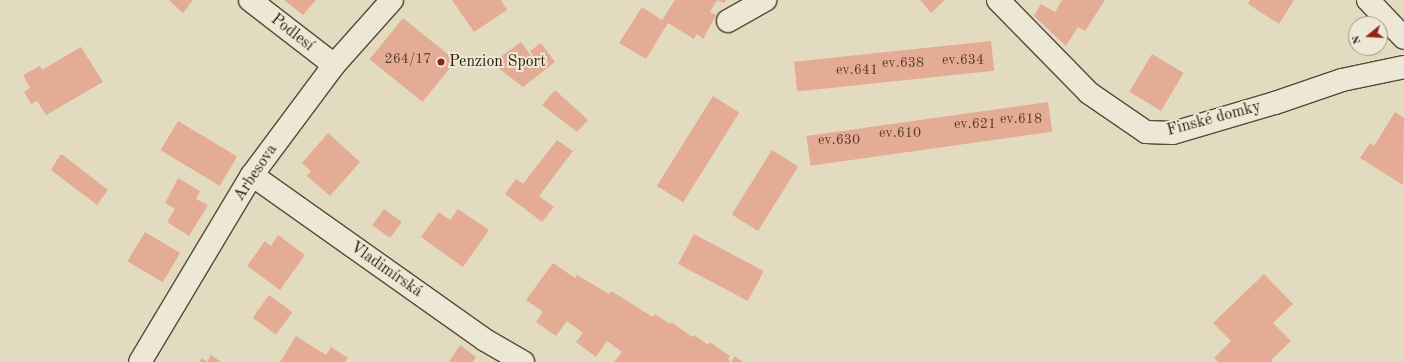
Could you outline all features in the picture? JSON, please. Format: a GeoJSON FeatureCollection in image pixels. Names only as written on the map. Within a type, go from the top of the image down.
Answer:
{"type":"FeatureCollection","features":[{"type":"Feature","properties":{"kind":"street","name":"Podlesí"},"geometry":{"type":"LineString","coordinates":[[250,0],[334,66]]}},
{"type":"Feature","properties":{"kind":"street","name":"Arbesova"},"geometry":{"type":"LineString","coordinates":[[140,362],[252,175],[334,66],[392,0]]}},
{"type":"Feature","properties":{"kind":"street"},"geometry":{"type":"LineString","coordinates":[[728,21],[765,0]]}},
{"type":"Feature","properties":{"kind":"street","name":"Finské domky"},"geometry":{"type":"LineString","coordinates":[[998,0],[1089,94],[1146,132],[1173,133],[1275,103],[1342,80],[1404,67]]}},
{"type":"Feature","properties":{"kind":"street"},"geometry":{"type":"LineString","coordinates":[[1368,0],[1404,38]]}},
{"type":"Feature","properties":{"kind":"street","name":"Vladimírská"},"geometry":{"type":"LineString","coordinates":[[252,175],[485,340],[523,362]]}},
{"type":"Feature","properties":{"kind":"building"},"geometry":{"type":"Polygon","coordinates":[[[169,0],[193,0],[183,13],[169,0]]]}},
{"type":"Feature","properties":{"kind":"building"},"geometry":{"type":"Polygon","coordinates":[[[284,0],[316,0],[303,15],[284,0]]]}},
{"type":"Feature","properties":{"kind":"building"},"geometry":{"type":"Polygon","coordinates":[[[452,0],[501,0],[507,10],[474,32],[452,0]]]}},
{"type":"Feature","properties":{"kind":"building"},"geometry":{"type":"Polygon","coordinates":[[[675,0],[717,0],[710,12],[716,15],[703,39],[697,34],[694,39],[668,23],[646,59],[619,43],[642,7],[662,20],[675,0]]]}},
{"type":"Feature","properties":{"kind":"building"},"geometry":{"type":"Polygon","coordinates":[[[717,0],[726,0],[724,3],[717,0]]]}},
{"type":"Feature","properties":{"kind":"building"},"geometry":{"type":"Polygon","coordinates":[[[920,0],[945,0],[931,13],[920,0]]]}},
{"type":"Feature","properties":{"kind":"building"},"geometry":{"type":"Polygon","coordinates":[[[1062,0],[1105,0],[1085,31],[1078,27],[1066,46],[1034,16],[1041,4],[1055,12],[1062,0]]]}},
{"type":"Feature","properties":{"kind":"building"},"geometry":{"type":"Polygon","coordinates":[[[1250,0],[1294,0],[1279,24],[1248,4],[1250,0]]]}},
{"type":"Feature","properties":{"kind":"building"},"geometry":{"type":"Polygon","coordinates":[[[403,18],[456,61],[422,102],[370,59],[403,18]]]}},
{"type":"Feature","properties":{"kind":"building"},"geometry":{"type":"Polygon","coordinates":[[[991,41],[994,71],[797,92],[794,62],[991,41]]]}},
{"type":"Feature","properties":{"kind":"building"},"geometry":{"type":"Polygon","coordinates":[[[521,42],[539,66],[530,51],[541,43],[555,62],[523,87],[492,63],[521,42]]]}},
{"type":"Feature","properties":{"kind":"building"},"geometry":{"type":"Polygon","coordinates":[[[81,47],[103,82],[46,115],[37,101],[31,104],[24,92],[30,88],[23,75],[40,66],[42,70],[81,47]]]}},
{"type":"Feature","properties":{"kind":"building"},"geometry":{"type":"Polygon","coordinates":[[[1152,54],[1184,73],[1161,111],[1129,92],[1152,54]]]}},
{"type":"Feature","properties":{"kind":"building"},"geometry":{"type":"Polygon","coordinates":[[[555,90],[588,120],[577,132],[542,105],[555,90]]]}},
{"type":"Feature","properties":{"kind":"building"},"geometry":{"type":"Polygon","coordinates":[[[713,96],[739,112],[683,202],[657,186],[713,96]]]}},
{"type":"Feature","properties":{"kind":"building"},"geometry":{"type":"Polygon","coordinates":[[[1048,102],[1052,132],[811,166],[806,136],[1048,102]]]}},
{"type":"Feature","properties":{"kind":"building"},"geometry":{"type":"Polygon","coordinates":[[[1395,112],[1404,118],[1403,185],[1360,158],[1370,143],[1374,146],[1395,112]]]}},
{"type":"Feature","properties":{"kind":"building"},"geometry":{"type":"Polygon","coordinates":[[[178,121],[237,157],[220,186],[160,150],[178,121]]]}},
{"type":"Feature","properties":{"kind":"building"},"geometry":{"type":"Polygon","coordinates":[[[328,133],[360,162],[330,196],[307,176],[311,171],[302,163],[328,133]]]}},
{"type":"Feature","properties":{"kind":"building"},"geometry":{"type":"Polygon","coordinates":[[[557,140],[573,151],[539,196],[554,207],[542,222],[505,194],[516,179],[523,184],[557,140]]]}},
{"type":"Feature","properties":{"kind":"building"},"geometry":{"type":"Polygon","coordinates":[[[772,150],[798,166],[758,231],[732,214],[772,150]]]}},
{"type":"Feature","properties":{"kind":"building"},"geometry":{"type":"Polygon","coordinates":[[[60,155],[63,155],[108,190],[97,205],[51,170],[60,155]]]}},
{"type":"Feature","properties":{"kind":"building"},"geometry":{"type":"Polygon","coordinates":[[[178,178],[200,191],[196,199],[208,205],[189,236],[167,222],[175,209],[165,203],[178,178]]]}},
{"type":"Feature","properties":{"kind":"building"},"geometry":{"type":"Polygon","coordinates":[[[384,209],[402,222],[390,238],[372,225],[384,209]]]}},
{"type":"Feature","properties":{"kind":"building"},"geometry":{"type":"Polygon","coordinates":[[[458,209],[489,230],[463,267],[421,237],[439,212],[450,220],[458,209]]]}},
{"type":"Feature","properties":{"kind":"building"},"geometry":{"type":"Polygon","coordinates":[[[145,232],[180,253],[163,282],[127,261],[145,232]]]}},
{"type":"Feature","properties":{"kind":"building"},"geometry":{"type":"Polygon","coordinates":[[[694,234],[764,271],[748,301],[678,264],[694,234]]]}},
{"type":"Feature","properties":{"kind":"building"},"geometry":{"type":"Polygon","coordinates":[[[278,235],[305,255],[280,290],[247,266],[265,241],[271,246],[278,235]]]}},
{"type":"Feature","properties":{"kind":"building"},"geometry":{"type":"Polygon","coordinates":[[[553,263],[575,278],[577,275],[609,294],[611,291],[653,317],[655,314],[670,324],[671,322],[692,337],[694,335],[708,345],[710,342],[730,356],[728,359],[731,362],[614,362],[622,352],[607,341],[596,357],[576,342],[583,333],[567,321],[556,336],[536,322],[543,312],[526,300],[553,263]]]}},
{"type":"Feature","properties":{"kind":"building"},"geometry":{"type":"Polygon","coordinates":[[[1264,274],[1293,304],[1273,323],[1291,341],[1271,360],[1273,362],[1218,362],[1214,358],[1231,341],[1213,323],[1264,274]]]}},
{"type":"Feature","properties":{"kind":"building"},"geometry":{"type":"Polygon","coordinates":[[[269,295],[292,312],[276,335],[253,318],[269,295]]]}},
{"type":"Feature","properties":{"kind":"building"},"geometry":{"type":"Polygon","coordinates":[[[296,336],[326,355],[331,347],[348,358],[345,362],[280,362],[296,336]]]}},
{"type":"Feature","properties":{"kind":"building"},"geometry":{"type":"Polygon","coordinates":[[[460,345],[476,357],[473,362],[449,362],[460,345]]]}},
{"type":"Feature","properties":{"kind":"building"},"geometry":{"type":"Polygon","coordinates":[[[211,355],[221,362],[207,362],[211,355]]]}},
{"type":"Feature","properties":{"kind":"building"},"geometry":{"type":"Polygon","coordinates":[[[735,356],[743,362],[731,362],[735,356]]]}},
{"type":"Feature","properties":{"kind":"building"},"geometry":{"type":"Polygon","coordinates":[[[202,358],[207,362],[199,362],[202,358]]]}},
{"type":"Feature","properties":{"kind":"place","name":"Penzion Sport"},"geometry":{"type":"Point","coordinates":[441,62]}}]}
